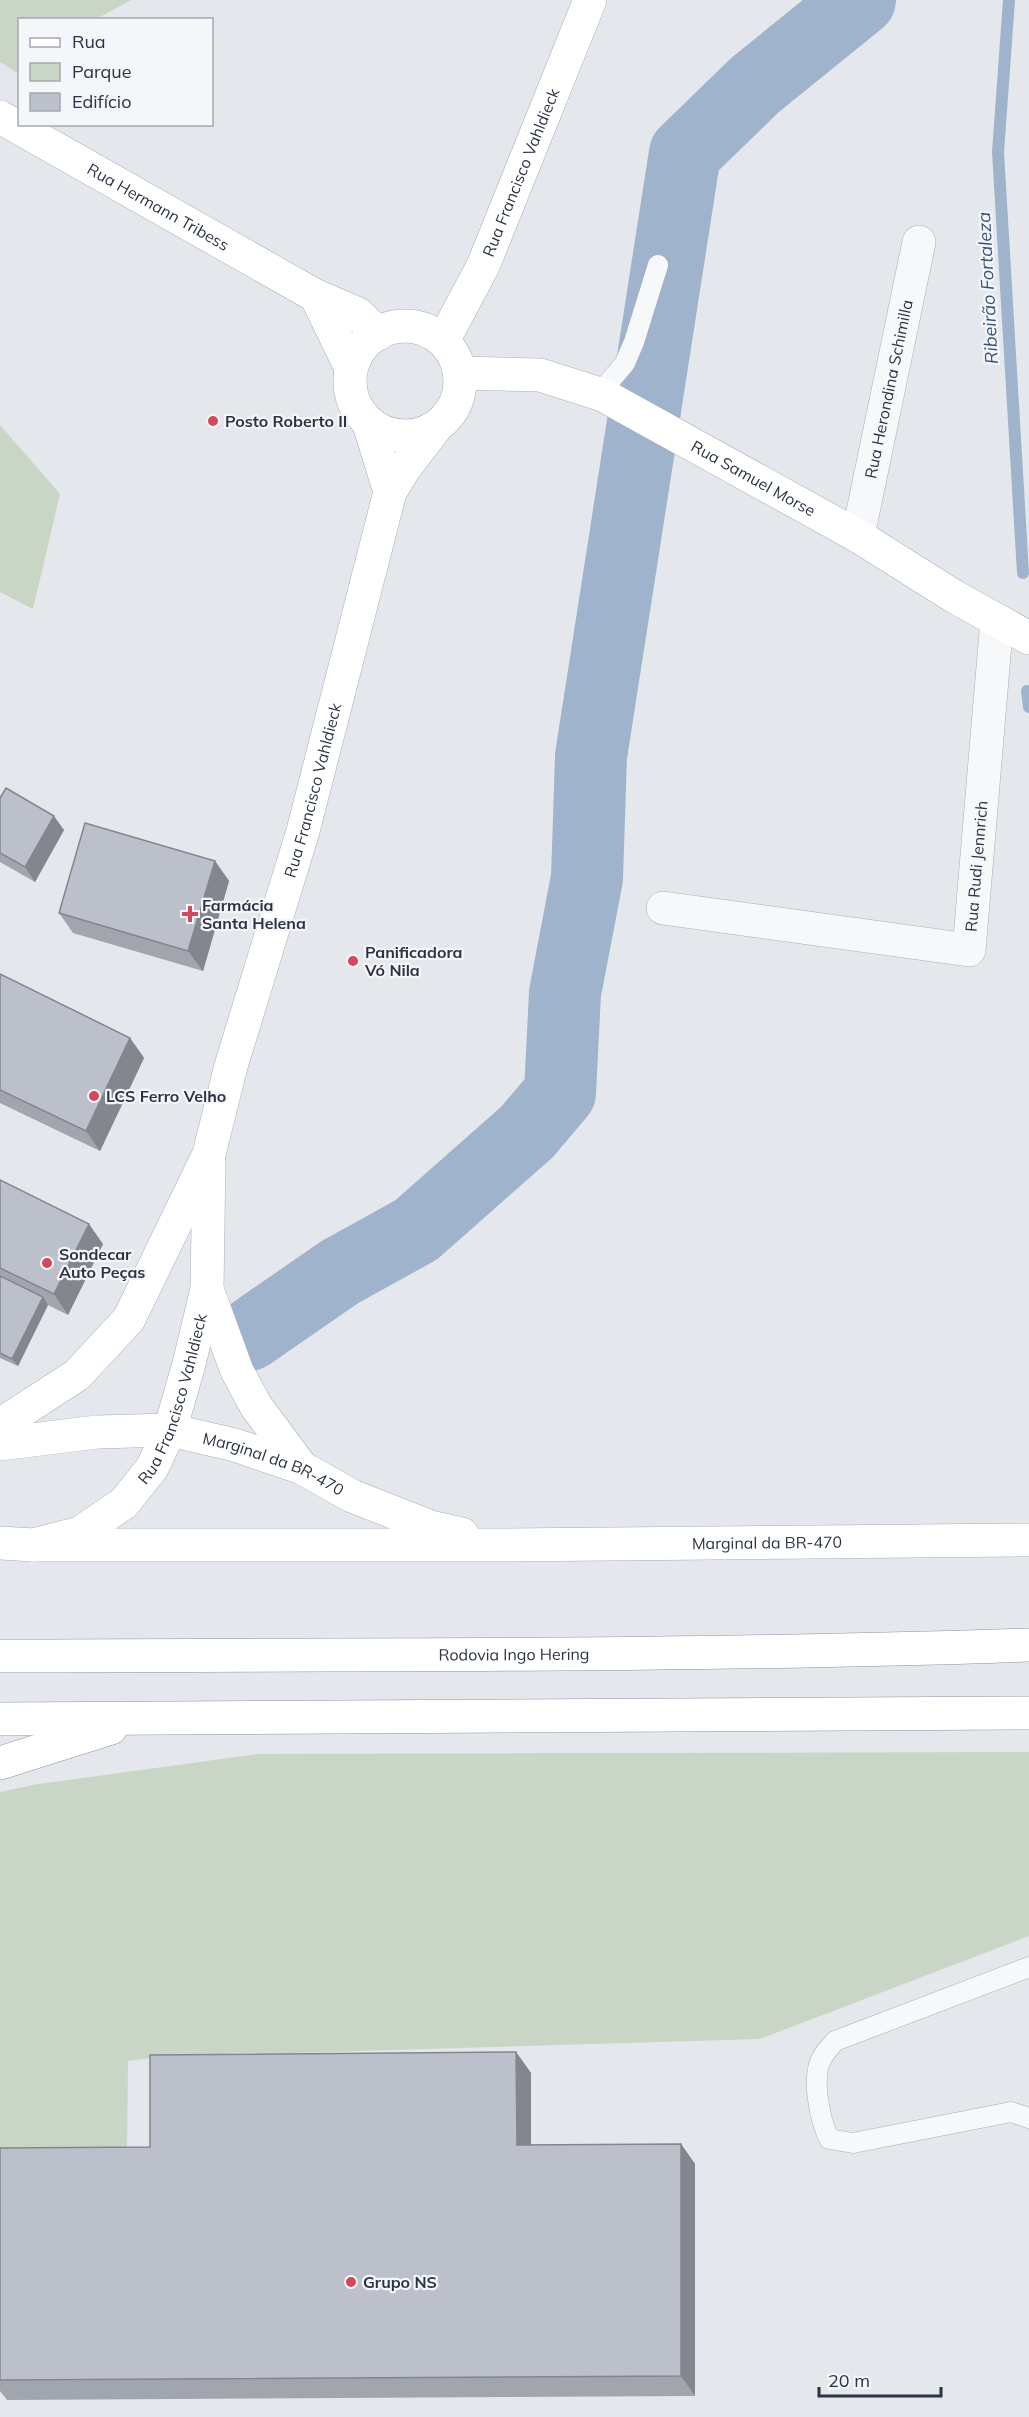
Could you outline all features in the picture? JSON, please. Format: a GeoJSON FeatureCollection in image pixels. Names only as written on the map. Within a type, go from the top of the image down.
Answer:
{"type":"FeatureCollection","features":[{"type":"Feature","properties":{"kind":"main road","name":"Rua Francisco Vahldieck"},"geometry":{"type":"LineString","coordinates":[[443,340],[483,266],[590,0]]}},
{"type":"Feature","properties":{"kind":"main road","name":"Rua Hermann Tribess"},"geometry":{"type":"LineString","coordinates":[[0,117],[316,296],[358,314],[378,334]]}},
{"type":"Feature","properties":{"kind":"main road"},"geometry":{"type":"LineString","coordinates":[[316,296],[351,368]]}},
{"type":"Feature","properties":{"kind":"main road"},"geometry":{"type":"LineString","coordinates":[[390,492],[369,424],[359,412],[352,398],[351,368],[357,355],[366,342],[378,334],[394,327],[412,327],[428,331],[443,340],[454,355],[460,373]]}},
{"type":"Feature","properties":{"kind":"main road","name":"Rua Francisco Vahldieck"},"geometry":{"type":"LineString","coordinates":[[0,1425],[77,1375],[129,1318],[209,1154],[231,1066],[303,831],[390,492],[404,469],[436,427],[451,413],[459,393],[460,373]]}},
{"type":"Feature","properties":{"kind":"main road","name":"Rua Samuel Morse"},"geometry":{"type":"LineString","coordinates":[[460,373],[540,375],[601,394],[858,536],[955,597],[1029,638]]}},
{"type":"Feature","properties":{"kind":"main road"},"geometry":{"type":"LineString","coordinates":[[369,424],[396,436],[417,436],[436,427]]}},
{"type":"Feature","properties":{"kind":"main road","name":"Rua Francisco Vahldieck"},"geometry":{"type":"LineString","coordinates":[[0,1543],[33,1545],[80,1533],[124,1503],[152,1468],[170,1430],[207,1289],[209,1154]]}},
{"type":"Feature","properties":{"kind":"main road"},"geometry":{"type":"LineString","coordinates":[[207,1289],[237,1371],[256,1406],[302,1468]]}},
{"type":"Feature","properties":{"kind":"main road","name":"Marginal da BR-470"},"geometry":{"type":"LineString","coordinates":[[0,1444],[97,1432],[170,1430],[235,1445],[302,1468],[352,1496],[431,1527],[504,1545]]}},
{"type":"Feature","properties":{"kind":"main road","name":"Marginal da BR-470"},"geometry":{"type":"LineString","coordinates":[[33,1545],[504,1545],[1029,1540]]}},
{"type":"Feature","properties":{"kind":"main road","name":"Rodovia Ingo Hering"},"geometry":{"type":"LineString","coordinates":[[0,1656],[574,1653],[963,1648],[1029,1645]]}},
{"type":"Feature","properties":{"kind":"main road"},"geometry":{"type":"LineString","coordinates":[[0,1719],[1029,1713]]}},
{"type":"Feature","properties":{"kind":"main road"},"geometry":{"type":"LineString","coordinates":[[0,1763],[141,1718]]}},
{"type":"Feature","properties":{"kind":"street","name":"Rua Herondina Schimilla"},"geometry":{"type":"LineString","coordinates":[[858,536],[919,242]]}},
{"type":"Feature","properties":{"kind":"street","name":"Rua Rudi Jennrich"},"geometry":{"type":"LineString","coordinates":[[663,908],[969,950],[997,620]]}},
{"type":"Feature","properties":{"kind":"lane"},"geometry":{"type":"LineString","coordinates":[[601,394],[625,363],[634,342],[658,265]]}},
{"type":"Feature","properties":{"kind":"lane"},"geometry":{"type":"LineString","coordinates":[[1029,1967],[835,2041],[821,2057],[818,2080],[820,2120],[829,2139],[853,2143],[1011,2112],[1029,2118]]}},
{"type":"Feature","properties":{"kind":"green space"},"geometry":{"type":"Polygon","coordinates":[[[0,0],[131,0],[98,18],[18,18],[18,73],[0,62],[0,0]]]}},
{"type":"Feature","properties":{"kind":"green space"},"geometry":{"type":"Polygon","coordinates":[[[0,425],[60,494],[33,609],[0,592],[0,425]]]}},
{"type":"Feature","properties":{"kind":"green space"},"geometry":{"type":"Polygon","coordinates":[[[1029,1752],[1029,1936],[760,2039],[158,2057],[128,2061],[127,2153],[0,2164],[0,1792],[32,1785],[257,1754],[1029,1752]]]}},
{"type":"Feature","properties":{"kind":"building"},"geometry":{"type":"Polygon","coordinates":[[[6,788],[54,816],[25,867],[0,853],[0,798],[6,788]]]}},
{"type":"Feature","properties":{"kind":"building"},"geometry":{"type":"Polygon","coordinates":[[[85,823],[215,861],[188,951],[59,913],[85,823]]]}},
{"type":"Feature","properties":{"kind":"building"},"geometry":{"type":"Polygon","coordinates":[[[0,974],[130,1038],[86,1131],[0,1090],[0,974]]]}},
{"type":"Feature","properties":{"kind":"building","name":"Sondecar Auto Peças"},"geometry":{"type":"Polygon","coordinates":[[[0,1180],[89,1224],[54,1294],[0,1268],[0,1180]]]}},
{"type":"Feature","properties":{"kind":"building"},"geometry":{"type":"Polygon","coordinates":[[[0,1276],[43,1297],[12,1359],[0,1353],[0,1276]]]}},
{"type":"Feature","properties":{"kind":"building","name":"Grupo NS"},"geometry":{"type":"Polygon","coordinates":[[[516,2052],[517,2145],[681,2144],[681,2376],[0,2380],[0,2148],[150,2147],[150,2055],[516,2052]]]}},
{"type":"Feature","properties":{"kind":"waterway"},"geometry":{"type":"LineString","coordinates":[[249,1335],[340,1272],[416,1230],[527,1132],[560,1093],[565,993],[587,878],[591,756],[685,153],[755,85],[860,0]]}},
{"type":"Feature","properties":{"kind":"waterway","name":"Ribeirão Fortaleza"},"geometry":{"type":"LineString","coordinates":[[1009,0],[998,152],[1023,573]]}},
{"type":"Feature","properties":{"kind":"waterway","name":"Ribeirão Fortaleza"},"geometry":{"type":"LineString","coordinates":[[1027,691],[1029,707]]}},
{"type":"Feature","properties":{"kind":"place","name":"Posto Roberto II"},"geometry":{"type":"Point","coordinates":[213,421]}},
{"type":"Feature","properties":{"kind":"place","name":"Farmácia Santa Helena"},"geometry":{"type":"Point","coordinates":[190,914]}},
{"type":"Feature","properties":{"kind":"place","name":"Panificadora Vó Nila"},"geometry":{"type":"Point","coordinates":[353,961]}},
{"type":"Feature","properties":{"kind":"place","name":"LCS Ferro Velho"},"geometry":{"type":"Point","coordinates":[94,1096]}},
{"type":"Feature","properties":{"kind":"place","name":"Sondecar Auto Peças"},"geometry":{"type":"Point","coordinates":[47,1263]}},
{"type":"Feature","properties":{"kind":"place","name":"Grupo NS"},"geometry":{"type":"Point","coordinates":[351,2282]}}]}
